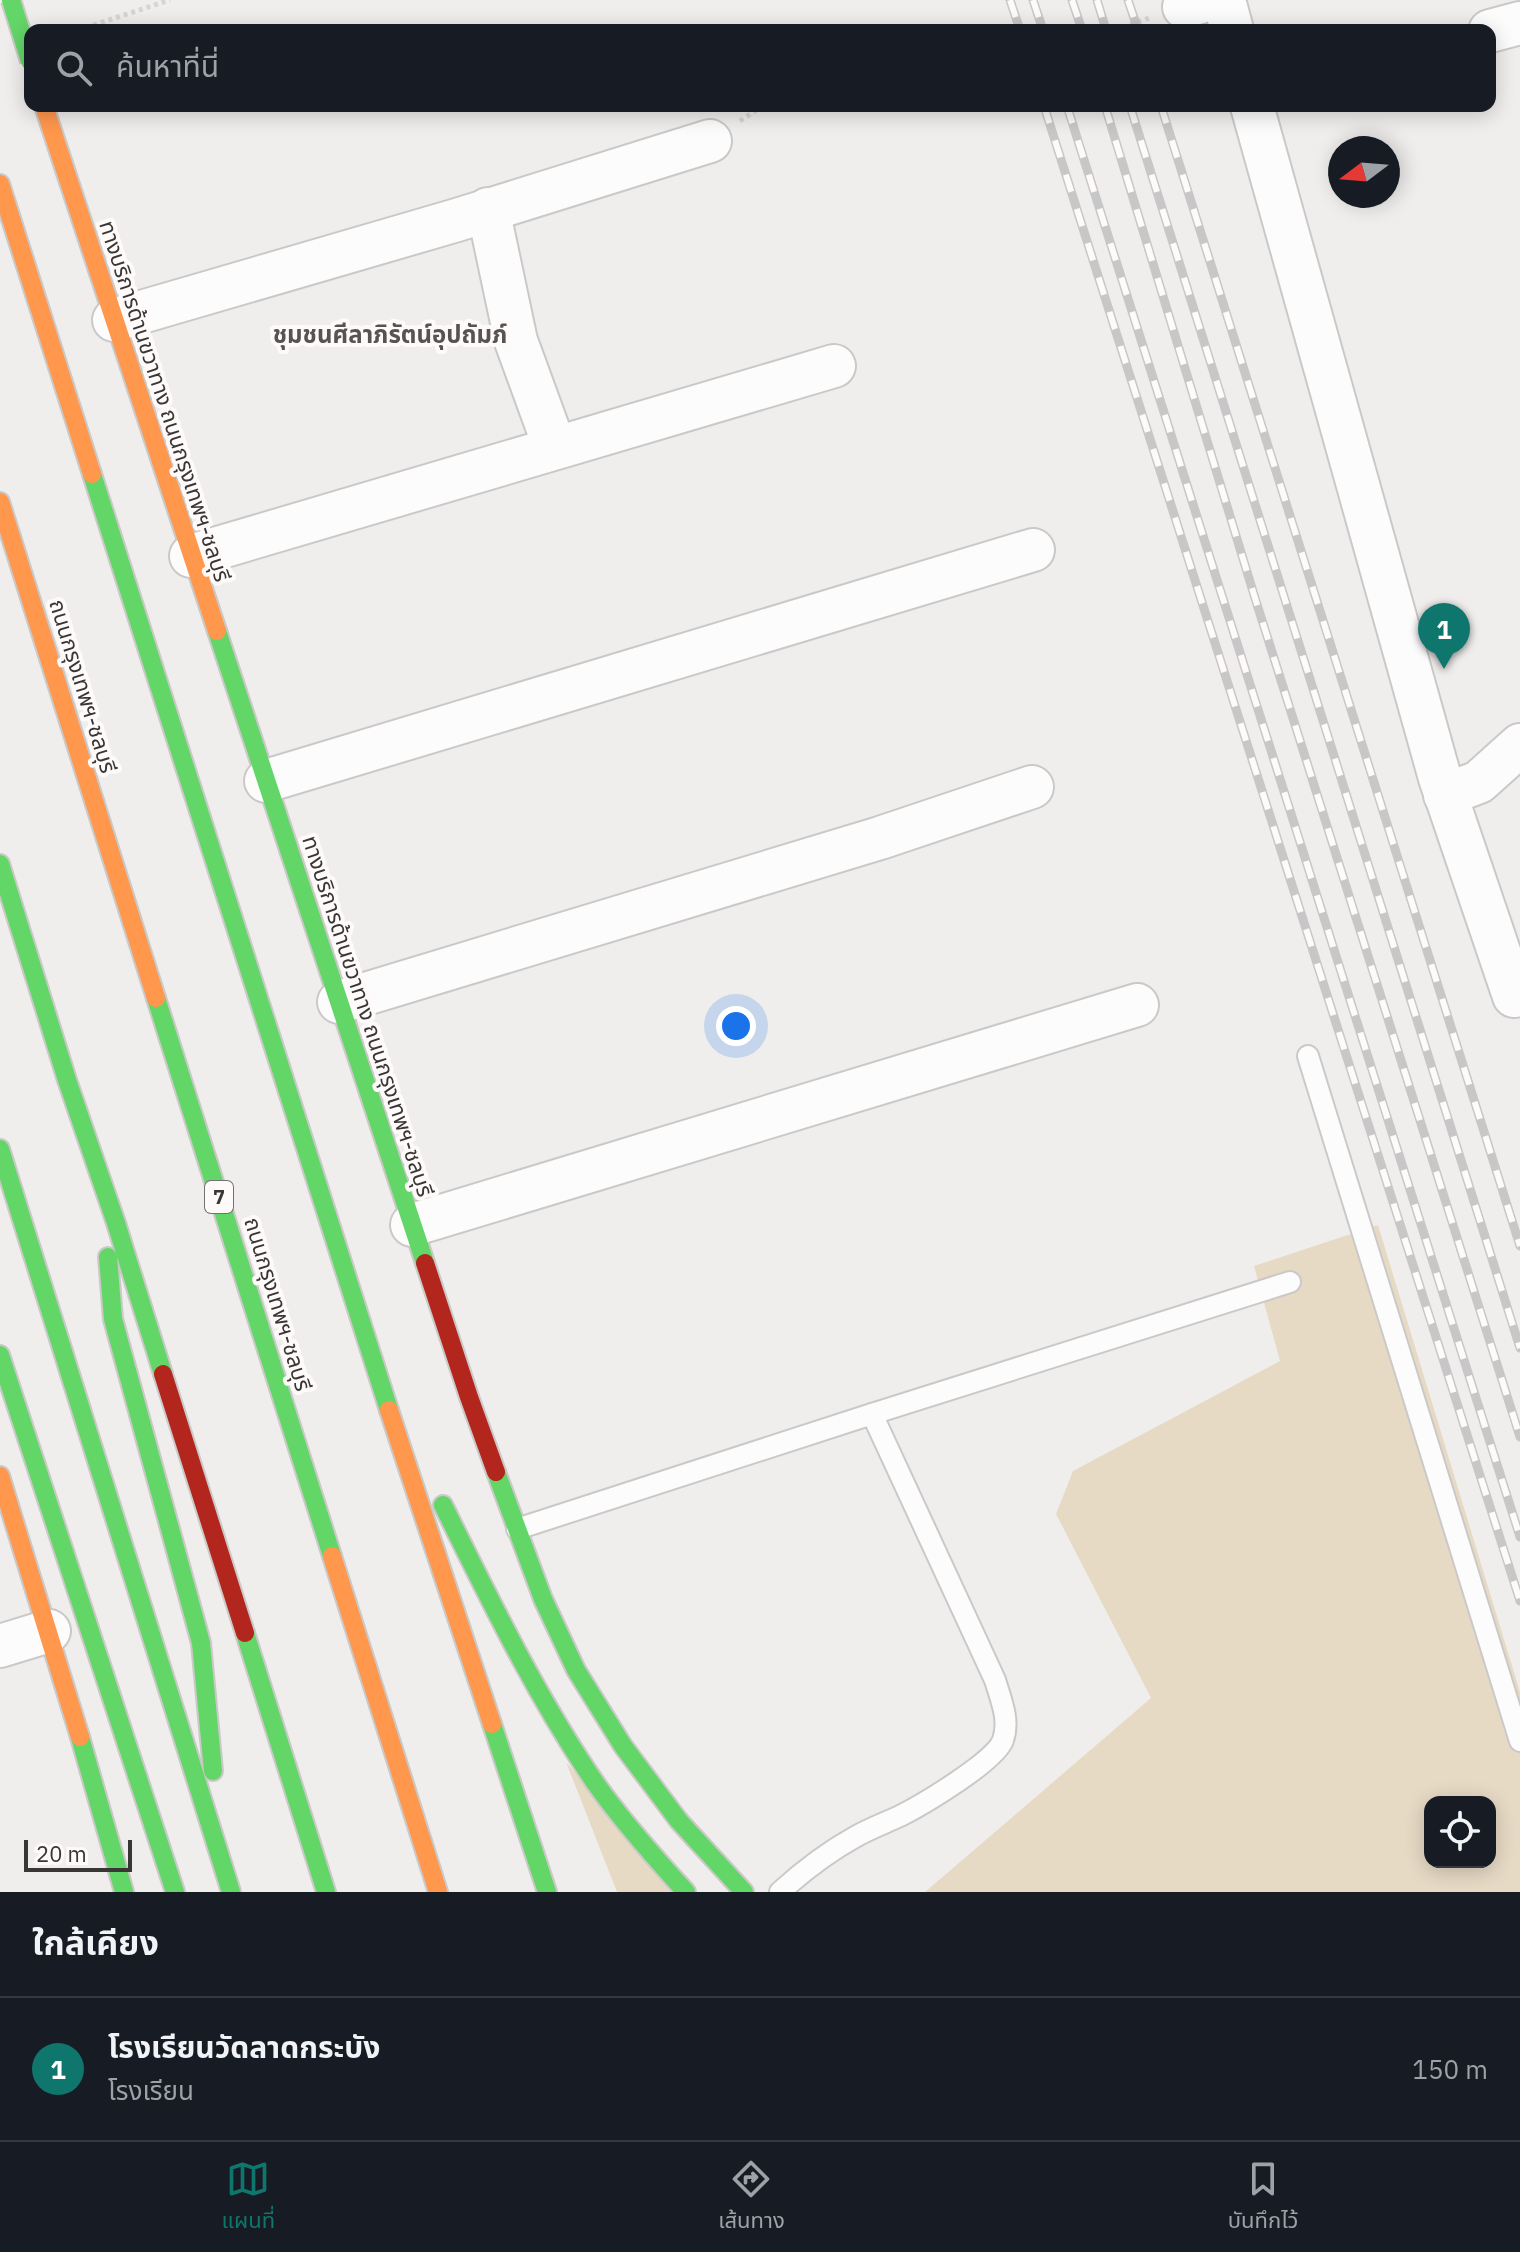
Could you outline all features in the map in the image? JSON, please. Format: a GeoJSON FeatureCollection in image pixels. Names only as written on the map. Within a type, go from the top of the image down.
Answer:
{"type":"FeatureCollection","features":[{"type":"Feature","properties":{"kind":"main road"},"geometry":{"type":"LineString","coordinates":[[11,0],[24,42]]}},
{"type":"Feature","properties":{"kind":"main road","name":"ทางบริการด้านขวาทาง ถนนกรุงเทพฯ-ชลบุรี"},"geometry":{"type":"LineString","coordinates":[[46,112],[469,1397],[543,1599],[576,1670],[623,1746],[679,1821],[744,1892]]}},
{"type":"Feature","properties":{"kind":"main road"},"geometry":{"type":"LineString","coordinates":[[0,184],[375,1367],[547,1892]]}},
{"type":"Feature","properties":{"kind":"main road","name":"ถนนกรุงเทพฯ-ชลบุรี"},"geometry":{"type":"LineString","coordinates":[[0,502],[438,1892]]}},
{"type":"Feature","properties":{"kind":"main road"},"geometry":{"type":"LineString","coordinates":[[0,864],[326,1892]]}},
{"type":"Feature","properties":{"kind":"main road"},"geometry":{"type":"LineString","coordinates":[[0,1149],[231,1892]]}},
{"type":"Feature","properties":{"kind":"main road"},"geometry":{"type":"LineString","coordinates":[[116,1223],[108,1256],[113,1319],[201,1643],[223,1866]]}},
{"type":"Feature","properties":{"kind":"main road"},"geometry":{"type":"LineString","coordinates":[[0,1355],[175,1892]]}},
{"type":"Feature","properties":{"kind":"main road"},"geometry":{"type":"LineString","coordinates":[[375,1367],[538,1691],[579,1757],[646,1849],[686,1892]]}},
{"type":"Feature","properties":{"kind":"main road"},"geometry":{"type":"LineString","coordinates":[[0,1476],[95,1785],[124,1892]]}},
{"type":"Feature","properties":{"kind":"street"},"geometry":{"type":"LineString","coordinates":[[1224,0],[1230,24]]}},
{"type":"Feature","properties":{"kind":"street"},"geometry":{"type":"LineString","coordinates":[[1496,29],[1520,23]]}},
{"type":"Feature","properties":{"kind":"street"},"geometry":{"type":"LineString","coordinates":[[1254,112],[1445,795],[1514,996]]}},
{"type":"Feature","properties":{"kind":"street"},"geometry":{"type":"LineString","coordinates":[[114,320],[710,141]]}},
{"type":"Feature","properties":{"kind":"street"},"geometry":{"type":"LineString","coordinates":[[488,209],[516,341],[555,448]]}},
{"type":"Feature","properties":{"kind":"street"},"geometry":{"type":"LineString","coordinates":[[191,556],[834,366]]}},
{"type":"Feature","properties":{"kind":"street"},"geometry":{"type":"LineString","coordinates":[[266,781],[1033,550]]}},
{"type":"Feature","properties":{"kind":"street"},"geometry":{"type":"LineString","coordinates":[[1445,795],[1479,782],[1520,745]]}},
{"type":"Feature","properties":{"kind":"street"},"geometry":{"type":"LineString","coordinates":[[339,1002],[880,838],[1032,787]]}},
{"type":"Feature","properties":{"kind":"street"},"geometry":{"type":"LineString","coordinates":[[412,1225],[1137,1005]]}},
{"type":"Feature","properties":{"kind":"street"},"geometry":{"type":"LineString","coordinates":[[0,1646],[49,1631]]}},
{"type":"Feature","properties":{"kind":"lane"},"geometry":{"type":"LineString","coordinates":[[1308,1056],[1520,1741]]}},
{"type":"Feature","properties":{"kind":"lane"},"geometry":{"type":"LineString","coordinates":[[517,1529],[1290,1282]]}},
{"type":"Feature","properties":{"kind":"lane"},"geometry":{"type":"LineString","coordinates":[[780,1892],[801,1873],[844,1844],[902,1815],[990,1759],[1002,1744],[1006,1729],[995,1680],[872,1414]]}},
{"type":"Feature","properties":{"kind":"path"},"geometry":{"type":"LineString","coordinates":[[96,24],[170,0]]}},
{"type":"Feature","properties":{"kind":"shaded area"},"geometry":{"type":"Polygon","coordinates":[[[1378,1225],[1520,1692],[1520,1892],[925,1892],[1151,1698],[1056,1514],[1073,1471],[1280,1361],[1254,1266],[1378,1225]]]}},
{"type":"Feature","properties":{"kind":"shaded area"},"geometry":{"type":"Polygon","coordinates":[[[566,1762],[677,1892],[617,1892],[566,1762]]]}},
{"type":"Feature","properties":{"kind":"railway"},"geometry":{"type":"LineString","coordinates":[[1010,0],[1018,24]]}},
{"type":"Feature","properties":{"kind":"railway"},"geometry":{"type":"LineString","coordinates":[[1033,0],[1041,24]]}},
{"type":"Feature","properties":{"kind":"railway"},"geometry":{"type":"LineString","coordinates":[[1072,0],[1080,24]]}},
{"type":"Feature","properties":{"kind":"railway"},"geometry":{"type":"LineString","coordinates":[[1097,0],[1104,24]]}},
{"type":"Feature","properties":{"kind":"railway"},"geometry":{"type":"LineString","coordinates":[[1128,0],[1136,24]]}},
{"type":"Feature","properties":{"kind":"railway"},"geometry":{"type":"LineString","coordinates":[[1046,112],[1520,1601]]}},
{"type":"Feature","properties":{"kind":"railway"},"geometry":{"type":"LineString","coordinates":[[1069,112],[1520,1537]]}},
{"type":"Feature","properties":{"kind":"railway"},"geometry":{"type":"LineString","coordinates":[[1107,112],[1255,598],[1520,1437]]}},
{"type":"Feature","properties":{"kind":"railway"},"geometry":{"type":"LineString","coordinates":[[1132,112],[1520,1348]]}},
{"type":"Feature","properties":{"kind":"railway"},"geometry":{"type":"LineString","coordinates":[[1163,112],[1520,1246]]}},
{"type":"Feature","properties":{"kind":"traffic: fast"},"geometry":{"type":"LineString","coordinates":[[11,0],[24,42]]}},
{"type":"Feature","properties":{"kind":"traffic: fast"},"geometry":{"type":"LineString","coordinates":[[92,474],[389,1410]]}},
{"type":"Feature","properties":{"kind":"traffic: fast"},"geometry":{"type":"LineString","coordinates":[[217,631],[425,1263]]}},
{"type":"Feature","properties":{"kind":"traffic: fast"},"geometry":{"type":"LineString","coordinates":[[0,864],[163,1374]]}},
{"type":"Feature","properties":{"kind":"traffic: fast"},"geometry":{"type":"LineString","coordinates":[[156,998],[332,1556]]}},
{"type":"Feature","properties":{"kind":"traffic: fast"},"geometry":{"type":"LineString","coordinates":[[0,1149],[231,1892]]}},
{"type":"Feature","properties":{"kind":"traffic: fast"},"geometry":{"type":"LineString","coordinates":[[108,1257],[113,1319],[201,1643],[213,1771]]}},
{"type":"Feature","properties":{"kind":"traffic: fast"},"geometry":{"type":"LineString","coordinates":[[0,1355],[175,1892]]}},
{"type":"Feature","properties":{"kind":"traffic: fast"},"geometry":{"type":"LineString","coordinates":[[496,1472],[543,1599],[576,1670],[623,1746],[679,1821],[744,1892]]}},
{"type":"Feature","properties":{"kind":"traffic: fast"},"geometry":{"type":"LineString","coordinates":[[443,1505],[515,1647],[574,1751],[617,1812],[686,1892]]}},
{"type":"Feature","properties":{"kind":"traffic: fast"},"geometry":{"type":"LineString","coordinates":[[245,1633],[326,1892]]}},
{"type":"Feature","properties":{"kind":"traffic: fast"},"geometry":{"type":"LineString","coordinates":[[492,1724],[547,1892]]}},
{"type":"Feature","properties":{"kind":"traffic: fast"},"geometry":{"type":"LineString","coordinates":[[80,1737],[124,1892]]}},
{"type":"Feature","properties":{"kind":"traffic: slow"},"geometry":{"type":"LineString","coordinates":[[46,112],[217,631]]}},
{"type":"Feature","properties":{"kind":"traffic: slow"},"geometry":{"type":"LineString","coordinates":[[0,184],[92,474]]}},
{"type":"Feature","properties":{"kind":"traffic: slow"},"geometry":{"type":"LineString","coordinates":[[0,502],[156,998]]}},
{"type":"Feature","properties":{"kind":"traffic: slow"},"geometry":{"type":"LineString","coordinates":[[389,1410],[492,1724]]}},
{"type":"Feature","properties":{"kind":"traffic: slow"},"geometry":{"type":"LineString","coordinates":[[0,1476],[80,1737]]}},
{"type":"Feature","properties":{"kind":"traffic: slow"},"geometry":{"type":"LineString","coordinates":[[332,1556],[438,1892]]}},
{"type":"Feature","properties":{"kind":"traffic: jam"},"geometry":{"type":"LineString","coordinates":[[425,1263],[496,1472]]}},
{"type":"Feature","properties":{"kind":"traffic: jam"},"geometry":{"type":"LineString","coordinates":[[163,1374],[245,1633]]}},
{"type":"Feature","properties":{"kind":"place","name":"โรงเรียนวัดลาดกระบัง"},"geometry":{"type":"Point","coordinates":[1444,669]}},
{"type":"Feature","properties":{"kind":"district","name":"ชุมชนศีลาภิรัตน์อุปถัมภ์"},"geometry":{"type":"Point","coordinates":[390,335]}}]}
